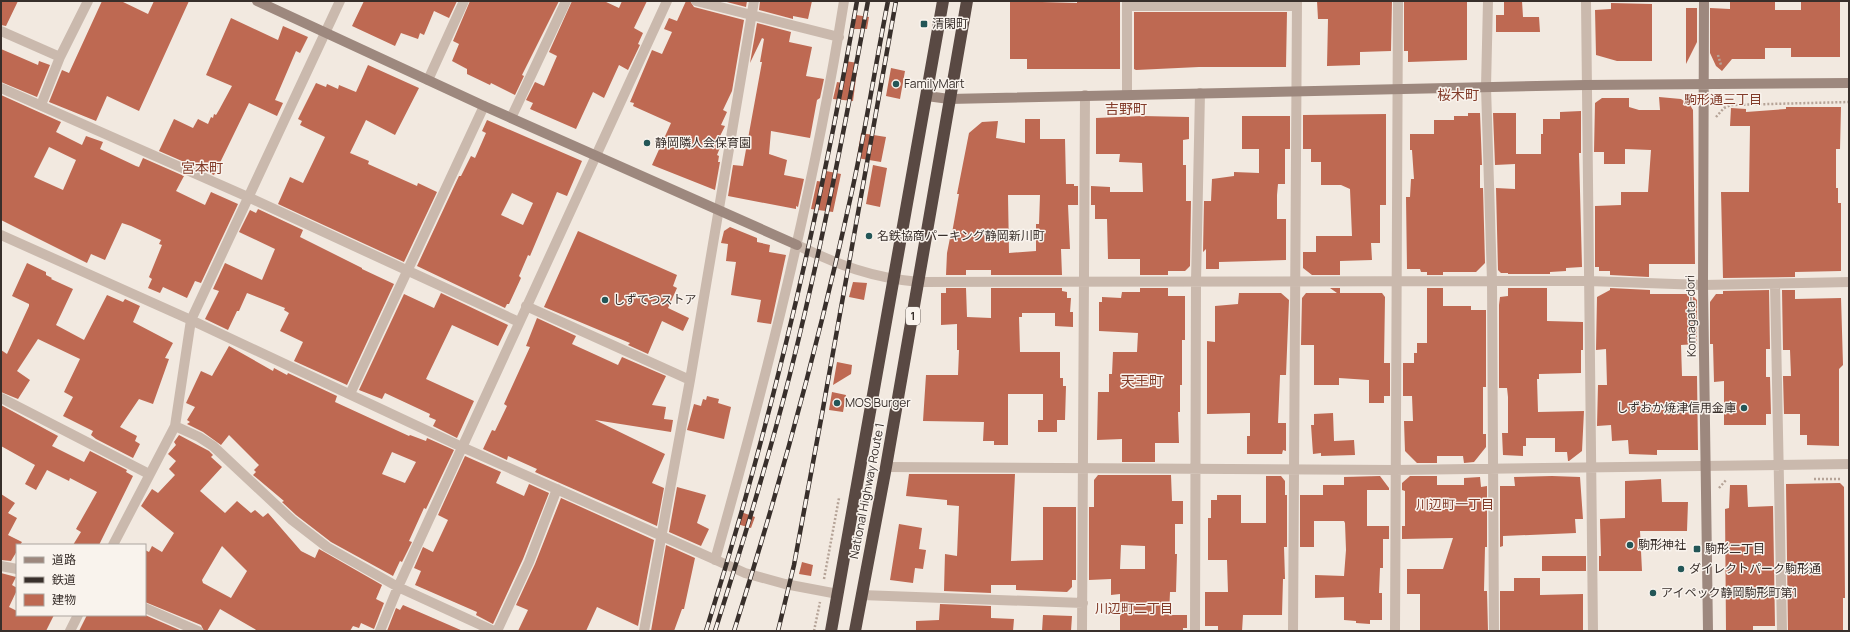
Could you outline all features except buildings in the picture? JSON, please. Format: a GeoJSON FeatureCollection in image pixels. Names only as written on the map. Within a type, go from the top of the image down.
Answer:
{"type":"FeatureCollection","features":[{"type":"Feature","properties":{"kind":"highway","name":"National Highway Route 1"},"geometry":{"type":"LineString","coordinates":[[831,631],[943,1]]}},
{"type":"Feature","properties":{"kind":"highway","name":"National Highway Route 1"},"geometry":{"type":"LineString","coordinates":[[855,631],[919,282],[949,99],[967,1]]}},
{"type":"Feature","properties":{"kind":"street"},"geometry":{"type":"LineString","coordinates":[[41,105],[60,57],[88,1]]}},
{"type":"Feature","properties":{"kind":"street"},"geometry":{"type":"LineString","coordinates":[[257,1],[484,106],[597,155],[838,265],[893,280],[919,282],[1589,281],[1704,285],[1849,282]]}},
{"type":"Feature","properties":{"kind":"street"},"geometry":{"type":"LineString","coordinates":[[114,544],[175,426],[192,320],[340,1]]}},
{"type":"Feature","properties":{"kind":"street"},"geometry":{"type":"LineString","coordinates":[[428,80],[464,1]]}},
{"type":"Feature","properties":{"kind":"street"},"geometry":{"type":"LineString","coordinates":[[511,118],[566,1]]}},
{"type":"Feature","properties":{"kind":"street"},"geometry":{"type":"LineString","coordinates":[[380,631],[398,587],[526,306],[667,1]]}},
{"type":"Feature","properties":{"kind":"street"},"geometry":{"type":"LineString","coordinates":[[696,1],[839,37]]}},
{"type":"Feature","properties":{"kind":"street"},"geometry":{"type":"LineString","coordinates":[[644,631],[690,380],[754,1]]}},
{"type":"Feature","properties":{"kind":"street"},"geometry":{"type":"LineString","coordinates":[[715,560],[768,364],[797,245],[839,37],[844,1]]}},
{"type":"Feature","properties":{"kind":"street"},"geometry":{"type":"LineString","coordinates":[[1395,631],[1395,470],[1398,281],[1398,1]]}},
{"type":"Feature","properties":{"kind":"street"},"geometry":{"type":"LineString","coordinates":[[1488,1],[1486,87],[1492,281],[1494,631]]}},
{"type":"Feature","properties":{"kind":"street"},"geometry":{"type":"LineString","coordinates":[[1586,1],[1593,631]]}},
{"type":"Feature","properties":{"kind":"street","name":"Komagata-dori"},"geometry":{"type":"LineString","coordinates":[[1704,1],[1704,285],[1708,631]]}},
{"type":"Feature","properties":{"kind":"street"},"geometry":{"type":"LineString","coordinates":[[1126,94],[1127,3],[1297,4],[1294,281],[1293,631]]}},
{"type":"Feature","properties":{"kind":"street"},"geometry":{"type":"LineString","coordinates":[[1,31],[60,57]]}},
{"type":"Feature","properties":{"kind":"street"},"geometry":{"type":"LineString","coordinates":[[927,96],[949,99],[1586,85],[1849,83]]}},
{"type":"Feature","properties":{"kind":"street"},"geometry":{"type":"LineString","coordinates":[[1,88],[248,197],[519,322]]}},
{"type":"Feature","properties":{"kind":"street"},"geometry":{"type":"LineString","coordinates":[[1195,631],[1194,468],[1200,93]]}},
{"type":"Feature","properties":{"kind":"street"},"geometry":{"type":"LineString","coordinates":[[1082,631],[1082,281],[1085,95]]}},
{"type":"Feature","properties":{"kind":"street"},"geometry":{"type":"LineString","coordinates":[[350,394],[484,106]]}},
{"type":"Feature","properties":{"kind":"street"},"geometry":{"type":"LineString","coordinates":[[1,235],[192,320],[462,447],[715,560],[746,573],[792,586],[838,594]]}},
{"type":"Feature","properties":{"kind":"street"},"geometry":{"type":"LineString","coordinates":[[1775,284],[1782,631]]}},
{"type":"Feature","properties":{"kind":"street"},"geometry":{"type":"LineString","coordinates":[[526,306],[690,380]]}},
{"type":"Feature","properties":{"kind":"street"},"geometry":{"type":"LineString","coordinates":[[1,398],[149,474]]}},
{"type":"Feature","properties":{"kind":"street"},"geometry":{"type":"LineString","coordinates":[[175,426],[199,436],[213,446],[307,533],[327,547],[398,587],[494,631]]}},
{"type":"Feature","properties":{"kind":"street"},"geometry":{"type":"LineString","coordinates":[[886,467],[1395,470],[1849,464]]}},
{"type":"Feature","properties":{"kind":"street"},"geometry":{"type":"LineString","coordinates":[[497,631],[529,562],[557,489]]}},
{"type":"Feature","properties":{"kind":"street"},"geometry":{"type":"LineString","coordinates":[[1,566],[16,569]]}},
{"type":"Feature","properties":{"kind":"street"},"geometry":{"type":"LineString","coordinates":[[862,595],[1083,604]]}},
{"type":"Feature","properties":{"kind":"street"},"geometry":{"type":"LineString","coordinates":[[146,608],[198,631]]}},
{"type":"Feature","properties":{"kind":"street"},"geometry":{"type":"LineString","coordinates":[[70,631],[78,616]]}},
{"type":"Feature","properties":{"kind":"path"},"geometry":{"type":"LineString","coordinates":[[1810,479],[1842,478]]}},
{"type":"Feature","properties":{"kind":"path"},"geometry":{"type":"LineString","coordinates":[[1719,494],[1719,486],[1726,479],[1733,479]]}},
{"type":"Feature","properties":{"kind":"railway"},"geometry":{"type":"LineString","coordinates":[[706,631],[752,475],[792,318],[827,160],[857,1]]}},
{"type":"Feature","properties":{"kind":"railway"},"geometry":{"type":"LineString","coordinates":[[715,631],[745,535],[782,407],[812,281],[832,188],[868,1]]}},
{"type":"Feature","properties":{"kind":"railway"},"geometry":{"type":"LineString","coordinates":[[734,631],[767,524],[825,309],[855,175],[888,1]]}},
{"type":"Feature","properties":{"kind":"railway"},"geometry":{"type":"LineString","coordinates":[[778,631],[794,565],[896,1]]}},
{"type":"Feature","properties":{"kind":"place","name":"清閑町"},"geometry":{"type":"Point","coordinates":[924,24]}},
{"type":"Feature","properties":{"kind":"place","name":"FamilyMart"},"geometry":{"type":"Point","coordinates":[896,84]}},
{"type":"Feature","properties":{"kind":"place","name":"静岡隣人会保育園"},"geometry":{"type":"Point","coordinates":[647,143]}},
{"type":"Feature","properties":{"kind":"place","name":"名鉄協商パーキング静岡新川町"},"geometry":{"type":"Point","coordinates":[869,236]}},
{"type":"Feature","properties":{"kind":"place","name":"しずてつストア"},"geometry":{"type":"Point","coordinates":[605,300]}},
{"type":"Feature","properties":{"kind":"place","name":"MOS Burger"},"geometry":{"type":"Point","coordinates":[837,403]}},
{"type":"Feature","properties":{"kind":"place","name":"しずおか焼津信用金庫"},"geometry":{"type":"Point","coordinates":[1744,408]}},
{"type":"Feature","properties":{"kind":"place","name":"駒形神社"},"geometry":{"type":"Point","coordinates":[1630,545]}},
{"type":"Feature","properties":{"kind":"place","name":"駒形二丁目"},"geometry":{"type":"Point","coordinates":[1697,549]}},
{"type":"Feature","properties":{"kind":"place","name":"ダイレクトパーク駒形通"},"geometry":{"type":"Point","coordinates":[1681,569]}},
{"type":"Feature","properties":{"kind":"place","name":"アイペック静岡駒形町第1"},"geometry":{"type":"Point","coordinates":[1653,593]}},
{"type":"Feature","properties":{"kind":"district","name":"桜木町"},"geometry":{"type":"Point","coordinates":[1458,95]}},
{"type":"Feature","properties":{"kind":"district","name":"駒形通三丁目"},"geometry":{"type":"Point","coordinates":[1723,99]}},
{"type":"Feature","properties":{"kind":"district","name":"吉野町"},"geometry":{"type":"Point","coordinates":[1126,109]}},
{"type":"Feature","properties":{"kind":"district","name":"宮本町"},"geometry":{"type":"Point","coordinates":[202,168]}},
{"type":"Feature","properties":{"kind":"district","name":"天王町"},"geometry":{"type":"Point","coordinates":[1142,381]}},
{"type":"Feature","properties":{"kind":"district","name":"川辺町一丁目"},"geometry":{"type":"Point","coordinates":[1455,504]}},
{"type":"Feature","properties":{"kind":"district","name":"川辺町二丁目"},"geometry":{"type":"Point","coordinates":[1134,608]}}]}
